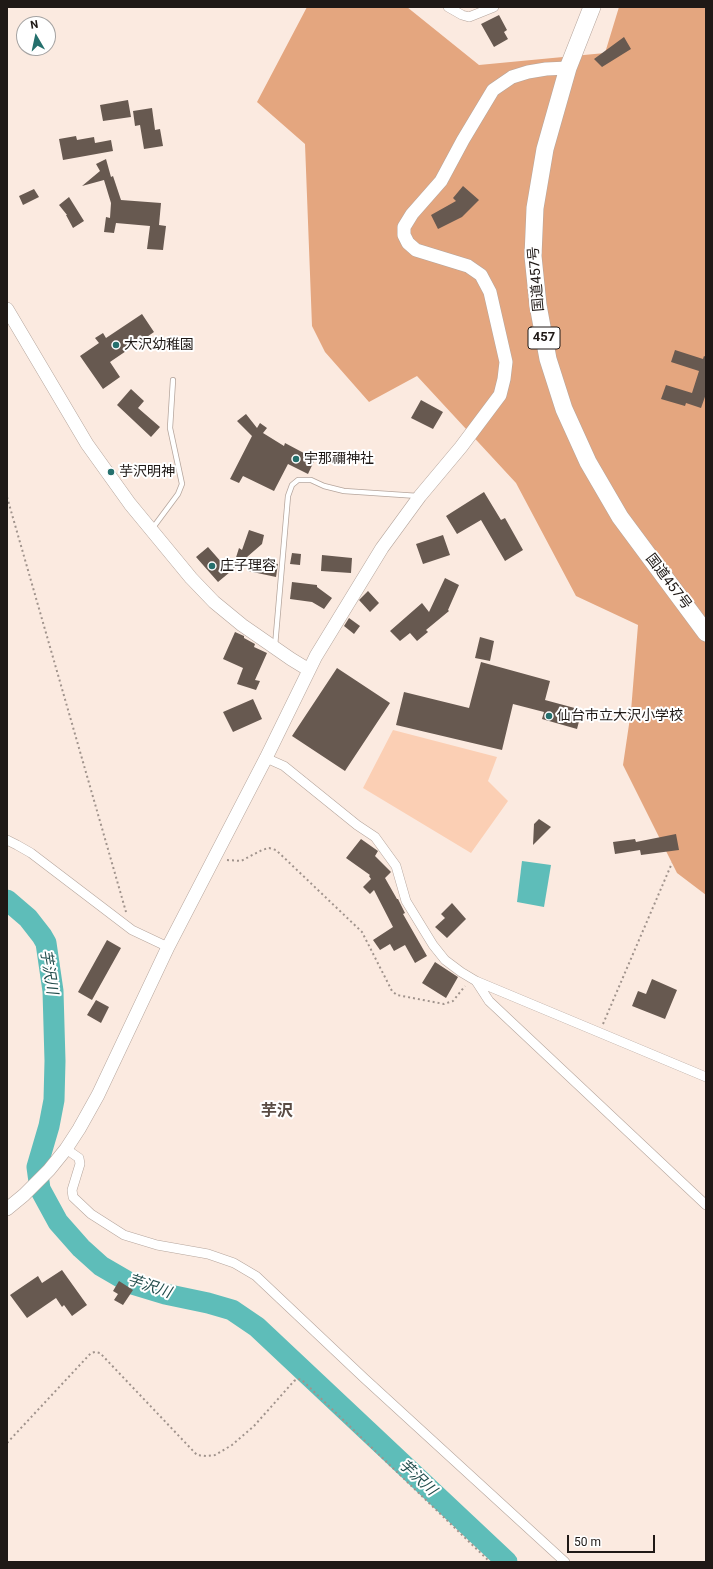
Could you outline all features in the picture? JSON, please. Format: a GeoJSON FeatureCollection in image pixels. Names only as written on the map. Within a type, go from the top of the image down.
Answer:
{"type":"FeatureCollection","features":[{"type":"Feature","properties":{"kind":"highway","name":"国道457号"},"geometry":{"type":"LineString","coordinates":[[592,7],[568,68],[546,149],[534,208],[533,256],[538,305],[548,359],[564,409],[588,462],[620,517],[706,633]]}},
{"type":"Feature","properties":{"kind":"street"},"geometry":{"type":"LineString","coordinates":[[448,7],[462,15],[469,17],[494,7]]}},
{"type":"Feature","properties":{"kind":"street"},"geometry":{"type":"LineString","coordinates":[[7,1209],[28,1192],[66,1149],[98,1096],[168,947],[266,758],[316,656],[382,548],[420,496],[461,447],[500,395],[506,362],[490,292],[481,275],[468,266],[416,250],[408,243],[404,235],[404,228],[412,214],[440,181],[494,90],[512,77],[528,72],[568,68]]}},
{"type":"Feature","properties":{"kind":"street"},"geometry":{"type":"LineString","coordinates":[[7,308],[87,444],[130,504],[191,578],[214,602],[242,625],[309,670]]}},
{"type":"Feature","properties":{"kind":"street"},"geometry":{"type":"LineString","coordinates":[[266,758],[284,766],[357,825],[375,837],[396,866],[406,901],[432,945],[445,960],[461,972],[476,981],[706,1077]]}},
{"type":"Feature","properties":{"kind":"street"},"geometry":{"type":"LineString","coordinates":[[7,840],[36,857],[132,930],[168,947]]}},
{"type":"Feature","properties":{"kind":"street"},"geometry":{"type":"LineString","coordinates":[[476,981],[490,1001],[706,1205]]}},
{"type":"Feature","properties":{"kind":"street"},"geometry":{"type":"LineString","coordinates":[[66,1149],[79,1158],[80,1164],[72,1190],[74,1197],[91,1214],[124,1235],[157,1245],[208,1254],[234,1263],[256,1276],[364,1378],[566,1562]]}},
{"type":"Feature","properties":{"kind":"lane"},"geometry":{"type":"LineString","coordinates":[[151,529],[178,494],[182,484],[170,428],[173,380]]}},
{"type":"Feature","properties":{"kind":"lane"},"geometry":{"type":"LineString","coordinates":[[275,648],[288,496],[292,485],[298,480],[311,480],[324,486],[344,491],[420,496]]}},
{"type":"Feature","properties":{"kind":"path"},"geometry":{"type":"LineString","coordinates":[[7,497],[132,930]]}},
{"type":"Feature","properties":{"kind":"path"},"geometry":{"type":"LineString","coordinates":[[216,853],[228,860],[241,860],[262,850],[269,848],[276,850],[362,932],[392,991],[397,995],[444,1004],[453,1001],[466,984],[476,981]]}},
{"type":"Feature","properties":{"kind":"path"},"geometry":{"type":"LineString","coordinates":[[600,1033],[672,863]]}},
{"type":"Feature","properties":{"kind":"path"},"geometry":{"type":"LineString","coordinates":[[7,1443],[91,1354],[95,1352],[100,1353],[197,1455],[215,1455],[232,1446],[254,1426],[294,1381],[298,1379],[302,1380],[490,1562]]}},
{"type":"Feature","properties":{"kind":"shaded area"},"geometry":{"type":"Polygon","coordinates":[[[307,7],[407,7],[479,65],[605,53],[619,7],[706,7],[706,895],[677,873],[623,765],[631,711],[638,625],[576,596],[516,483],[417,376],[369,402],[325,352],[312,326],[305,144],[257,102],[307,7]]]}},
{"type":"Feature","properties":{"kind":"shaded area"},"geometry":{"type":"Polygon","coordinates":[[[393,730],[497,757],[488,781],[508,801],[471,853],[363,788],[393,730]]]}},
{"type":"Feature","properties":{"kind":"water"},"geometry":{"type":"Polygon","coordinates":[[[522,861],[551,865],[544,907],[517,902],[522,861]]]}},
{"type":"Feature","properties":{"kind":"building"},"geometry":{"type":"Polygon","coordinates":[[[499,15],[507,30],[504,32],[508,39],[494,47],[481,24],[499,15]]]}},
{"type":"Feature","properties":{"kind":"building"},"geometry":{"type":"Polygon","coordinates":[[[624,37],[631,49],[602,67],[594,59],[624,37]]]}},
{"type":"Feature","properties":{"kind":"building"},"geometry":{"type":"Polygon","coordinates":[[[128,100],[131,117],[103,121],[100,105],[128,100]]]}},
{"type":"Feature","properties":{"kind":"building"},"geometry":{"type":"Polygon","coordinates":[[[152,108],[155,130],[160,129],[163,146],[144,149],[140,125],[135,126],[133,111],[152,108]]]}},
{"type":"Feature","properties":{"kind":"building"},"geometry":{"type":"Polygon","coordinates":[[[76,136],[77,140],[94,137],[95,143],[111,140],[113,151],[63,160],[59,139],[76,136]]]}},
{"type":"Feature","properties":{"kind":"building"},"geometry":{"type":"Polygon","coordinates":[[[106,159],[111,177],[113,176],[121,200],[161,203],[159,225],[166,226],[163,250],[147,249],[150,226],[116,223],[114,233],[104,232],[106,217],[110,218],[111,203],[104,180],[82,186],[100,171],[96,164],[106,159]]]}},
{"type":"Feature","properties":{"kind":"building"},"geometry":{"type":"Polygon","coordinates":[[[463,186],[479,200],[462,217],[438,229],[431,215],[456,201],[453,198],[463,186]]]}},
{"type":"Feature","properties":{"kind":"building"},"geometry":{"type":"Polygon","coordinates":[[[34,189],[39,197],[23,205],[19,196],[34,189]]]}},
{"type":"Feature","properties":{"kind":"building"},"geometry":{"type":"Polygon","coordinates":[[[69,197],[84,221],[73,228],[67,215],[59,205],[69,197]]]}},
{"type":"Feature","properties":{"kind":"building"},"geometry":{"type":"Polygon","coordinates":[[[142,314],[154,332],[110,362],[120,377],[103,389],[80,356],[99,343],[95,338],[103,333],[106,338],[142,314]]]}},
{"type":"Feature","properties":{"kind":"building"},"geometry":{"type":"Polygon","coordinates":[[[675,350],[703,359],[704,356],[706,357],[706,394],[701,408],[686,403],[685,406],[661,399],[666,385],[692,393],[699,371],[671,362],[675,350]]]}},
{"type":"Feature","properties":{"kind":"building"},"geometry":{"type":"Polygon","coordinates":[[[131,389],[144,401],[138,408],[160,427],[151,437],[117,405],[131,389]]]}},
{"type":"Feature","properties":{"kind":"building"},"geometry":{"type":"Polygon","coordinates":[[[421,400],[443,412],[433,429],[411,418],[421,400]]]}},
{"type":"Feature","properties":{"kind":"building"},"geometry":{"type":"Polygon","coordinates":[[[246,414],[257,428],[260,423],[267,428],[263,433],[284,446],[285,443],[315,459],[308,474],[288,464],[274,491],[243,476],[239,483],[230,479],[252,436],[237,421],[246,414]]]}},
{"type":"Feature","properties":{"kind":"building"},"geometry":{"type":"Polygon","coordinates":[[[484,492],[501,520],[505,518],[523,550],[505,561],[481,520],[457,534],[446,516],[484,492]]]}},
{"type":"Feature","properties":{"kind":"building"},"geometry":{"type":"Polygon","coordinates":[[[249,530],[264,535],[262,544],[232,570],[239,548],[242,550],[249,530]]]}},
{"type":"Feature","properties":{"kind":"building"},"geometry":{"type":"Polygon","coordinates":[[[443,535],[450,555],[423,564],[416,544],[443,535]]]}},
{"type":"Feature","properties":{"kind":"building"},"geometry":{"type":"Polygon","coordinates":[[[208,547],[230,572],[218,582],[196,557],[208,547]]]}},
{"type":"Feature","properties":{"kind":"building"},"geometry":{"type":"Polygon","coordinates":[[[292,553],[301,554],[300,565],[290,564],[292,553]]]}},
{"type":"Feature","properties":{"kind":"building"},"geometry":{"type":"Polygon","coordinates":[[[322,555],[352,558],[351,573],[321,571],[322,555]]]}},
{"type":"Feature","properties":{"kind":"building"},"geometry":{"type":"Polygon","coordinates":[[[251,558],[278,564],[276,577],[248,571],[251,558]]]}},
{"type":"Feature","properties":{"kind":"building"},"geometry":{"type":"Polygon","coordinates":[[[445,578],[459,585],[448,610],[449,611],[426,630],[428,632],[417,641],[410,633],[400,641],[390,631],[422,603],[429,612],[445,578]]]}},
{"type":"Feature","properties":{"kind":"building"},"geometry":{"type":"Polygon","coordinates":[[[292,582],[317,585],[317,587],[332,598],[324,609],[312,602],[290,599],[292,582]]]}},
{"type":"Feature","properties":{"kind":"building"},"geometry":{"type":"Polygon","coordinates":[[[368,591],[379,603],[370,612],[359,600],[368,591]]]}},
{"type":"Feature","properties":{"kind":"building"},"geometry":{"type":"Polygon","coordinates":[[[349,618],[360,626],[354,634],[344,626],[349,618]]]}},
{"type":"Feature","properties":{"kind":"building"},"geometry":{"type":"Polygon","coordinates":[[[235,632],[244,636],[244,638],[255,644],[254,647],[267,653],[255,680],[260,681],[256,690],[237,684],[243,668],[223,659],[235,632]]]}},
{"type":"Feature","properties":{"kind":"building"},"geometry":{"type":"Polygon","coordinates":[[[480,637],[494,641],[490,661],[475,658],[480,637]]]}},
{"type":"Feature","properties":{"kind":"building"},"geometry":{"type":"Polygon","coordinates":[[[481,662],[550,681],[545,700],[582,710],[577,729],[542,719],[544,712],[513,704],[502,750],[396,725],[404,692],[469,708],[481,662]]]}},
{"type":"Feature","properties":{"kind":"building"},"geometry":{"type":"Polygon","coordinates":[[[337,668],[390,703],[345,771],[292,736],[337,668]]]}},
{"type":"Feature","properties":{"kind":"building"},"geometry":{"type":"Polygon","coordinates":[[[253,699],[262,719],[233,732],[223,712],[253,699]]]}},
{"type":"Feature","properties":{"kind":"building"},"geometry":{"type":"Polygon","coordinates":[[[539,819],[551,827],[533,845],[534,824],[539,819]]]}},
{"type":"Feature","properties":{"kind":"building"},"geometry":{"type":"Polygon","coordinates":[[[676,834],[679,850],[641,855],[640,850],[615,854],[613,842],[635,839],[636,842],[676,834]]]}},
{"type":"Feature","properties":{"kind":"building"},"geometry":{"type":"Polygon","coordinates":[[[361,839],[378,851],[375,856],[391,872],[385,878],[398,899],[405,913],[403,914],[427,956],[415,963],[405,945],[394,951],[390,944],[380,950],[373,940],[393,927],[374,890],[370,894],[363,887],[371,879],[369,876],[370,875],[346,858],[361,839]]]}},
{"type":"Feature","properties":{"kind":"building"},"geometry":{"type":"Polygon","coordinates":[[[452,903],[466,919],[447,938],[435,927],[445,918],[441,914],[452,903]]]}},
{"type":"Feature","properties":{"kind":"building"},"geometry":{"type":"Polygon","coordinates":[[[107,940],[121,948],[92,1000],[78,992],[107,940]]]}},
{"type":"Feature","properties":{"kind":"building"},"geometry":{"type":"Polygon","coordinates":[[[435,962],[458,977],[446,998],[422,983],[435,962]]]}},
{"type":"Feature","properties":{"kind":"building"},"geometry":{"type":"Polygon","coordinates":[[[652,979],[677,990],[665,1019],[632,1006],[638,991],[646,994],[652,979]]]}},
{"type":"Feature","properties":{"kind":"building"},"geometry":{"type":"Polygon","coordinates":[[[96,1000],[109,1007],[101,1023],[87,1015],[96,1000]]]}},
{"type":"Feature","properties":{"kind":"building"},"geometry":{"type":"Polygon","coordinates":[[[62,1270],[87,1305],[72,1316],[64,1305],[62,1307],[56,1298],[27,1318],[10,1295],[38,1276],[42,1283],[62,1270]]]}},
{"type":"Feature","properties":{"kind":"building"},"geometry":{"type":"Polygon","coordinates":[[[119,1281],[133,1290],[123,1305],[114,1300],[118,1294],[113,1291],[119,1281]]]}},
{"type":"Feature","properties":{"kind":"waterway","name":"芋沢川"},"geometry":{"type":"LineString","coordinates":[[7,900],[28,918],[46,943],[53,991],[55,1061],[54,1100],[49,1126],[37,1167],[40,1189],[58,1222],[81,1248],[101,1266],[132,1284],[165,1294],[208,1303],[232,1310],[257,1327],[507,1562]]}},
{"type":"Feature","properties":{"kind":"place","name":"大沢幼稚園"},"geometry":{"type":"Point","coordinates":[116,345]}},
{"type":"Feature","properties":{"kind":"place","name":"宇那禰神社"},"geometry":{"type":"Point","coordinates":[296,459]}},
{"type":"Feature","properties":{"kind":"place","name":"芋沢明神"},"geometry":{"type":"Point","coordinates":[111,472]}},
{"type":"Feature","properties":{"kind":"place","name":"庄子理容"},"geometry":{"type":"Point","coordinates":[212,566]}},
{"type":"Feature","properties":{"kind":"place","name":"仙台市立大沢小学校"},"geometry":{"type":"Point","coordinates":[549,716]}},
{"type":"Feature","properties":{"kind":"district","name":"芋沢"},"geometry":{"type":"Point","coordinates":[277,1112]}}]}
